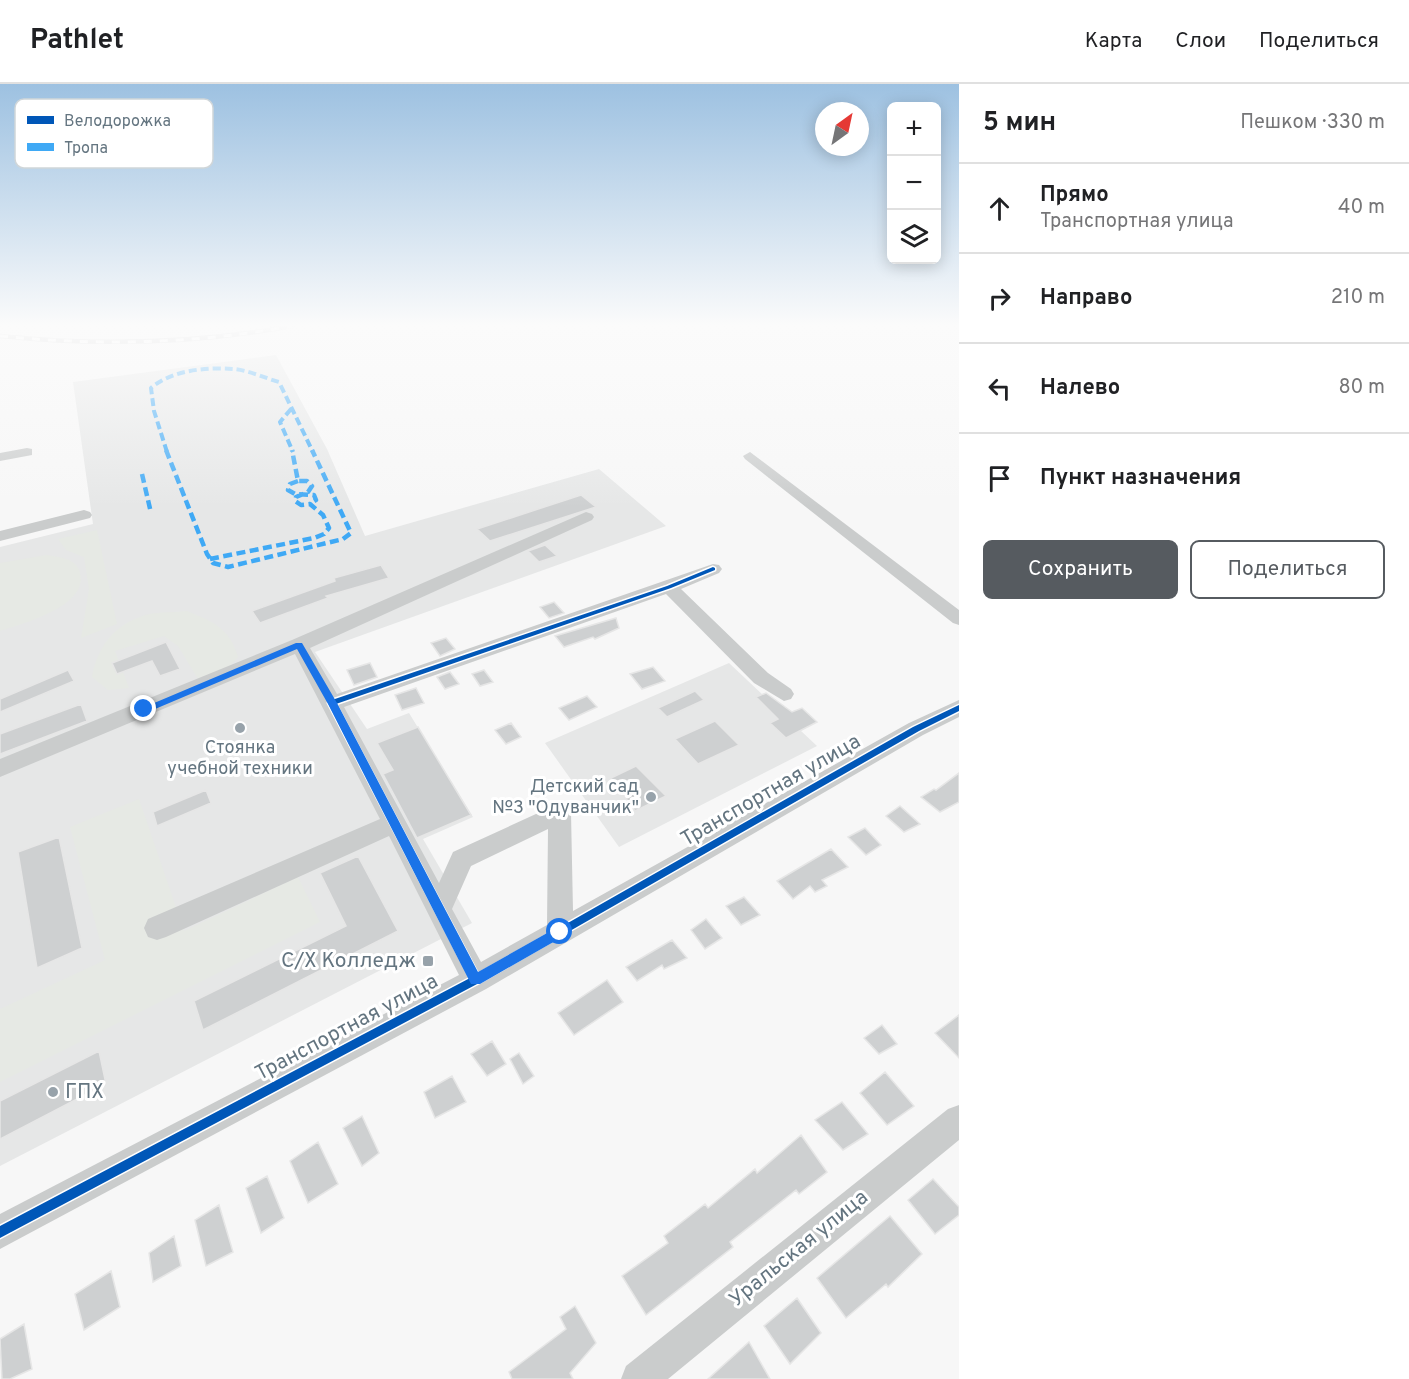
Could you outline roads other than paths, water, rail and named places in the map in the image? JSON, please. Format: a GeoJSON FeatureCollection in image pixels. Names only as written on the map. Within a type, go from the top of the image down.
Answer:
{"type":"FeatureCollection","features":[{"type":"Feature","properties":{"kind":"street"},"geometry":{"type":"LineString","coordinates":[[0,457],[27,452]]}},
{"type":"Feature","properties":{"kind":"street"},"geometry":{"type":"LineString","coordinates":[[750,456],[959,619]]}},
{"type":"Feature","properties":{"kind":"street"},"geometry":{"type":"LineString","coordinates":[[0,536],[84,515]]}},
{"type":"Feature","properties":{"kind":"street"},"geometry":{"type":"LineString","coordinates":[[0,768],[299,645],[586,517]]}},
{"type":"Feature","properties":{"kind":"street"},"geometry":{"type":"LineString","coordinates":[[332,703],[669,587],[714,569]]}},
{"type":"Feature","properties":{"kind":"street"},"geometry":{"type":"LineString","coordinates":[[669,587],[761,678],[784,694]]}},
{"type":"Feature","properties":{"kind":"street"},"geometry":{"type":"LineString","coordinates":[[299,645],[332,703],[476,980]]}},
{"type":"Feature","properties":{"kind":"street","name":"Транспортная улица"},"geometry":{"type":"LineString","coordinates":[[0,1232],[476,980],[906,735],[959,708]]}},
{"type":"Feature","properties":{"kind":"street"},"geometry":{"type":"LineString","coordinates":[[439,910],[462,859],[560,813],[560,932]]}},
{"type":"Feature","properties":{"kind":"street"},"geometry":{"type":"LineString","coordinates":[[157,928],[394,823]]}},
{"type":"Feature","properties":{"kind":"street","name":"Уральская улица"},"geometry":{"type":"LineString","coordinates":[[639,1379],[959,1120]]}},
{"type":"Feature","properties":{"kind":"place","name":"Стоянка учебной техники"},"geometry":{"type":"Point","coordinates":[240,728]}},
{"type":"Feature","properties":{"kind":"place","name":"Детский сад №3 \"Одуванчик\""},"geometry":{"type":"Point","coordinates":[651,797]}},
{"type":"Feature","properties":{"kind":"place","name":"С/Х Колледж"},"geometry":{"type":"Point","coordinates":[428,961]}},
{"type":"Feature","properties":{"kind":"place","name":"ГПХ"},"geometry":{"type":"Point","coordinates":[53,1092]}}]}
